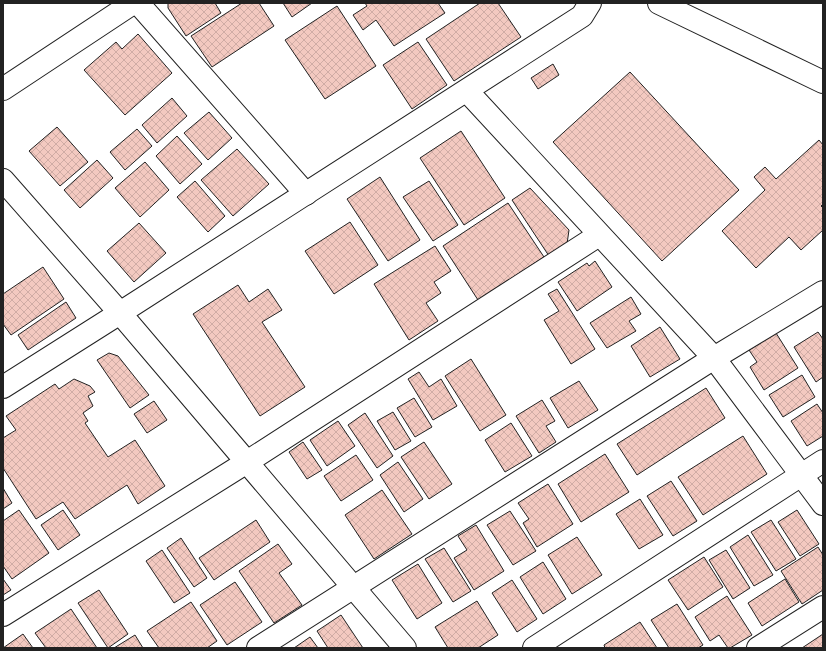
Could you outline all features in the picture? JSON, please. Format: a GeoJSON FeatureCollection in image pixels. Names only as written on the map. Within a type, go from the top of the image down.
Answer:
{"type":"FeatureCollection","features":[{"type":"Feature","properties":{"kind":"street"},"geometry":{"type":"LineString","coordinates":[[3,89],[133,3]]}},
{"type":"Feature","properties":{"kind":"street"},"geometry":{"type":"LineString","coordinates":[[138,3],[306,194]]}},
{"type":"Feature","properties":{"kind":"street"},"geometry":{"type":"LineString","coordinates":[[3,387],[582,16],[590,3]]}},
{"type":"Feature","properties":{"kind":"street"},"geometry":{"type":"LineString","coordinates":[[659,3],[823,82]]}},
{"type":"Feature","properties":{"kind":"street"},"geometry":{"type":"LineString","coordinates":[[467,91],[714,358],[823,504]]}},
{"type":"Feature","properties":{"kind":"street"},"geometry":{"type":"LineString","coordinates":[[4,183],[120,313],[405,648]]}},
{"type":"Feature","properties":{"kind":"street"},"geometry":{"type":"LineString","coordinates":[[3,615],[247,462],[599,235]]}},
{"type":"Feature","properties":{"kind":"street"},"geometry":{"type":"LineString","coordinates":[[258,648],[714,358],[823,292]]}},
{"type":"Feature","properties":{"kind":"street"},"geometry":{"type":"LineString","coordinates":[[534,648],[823,461]]}},
{"type":"Feature","properties":{"kind":"street"},"geometry":{"type":"LineString","coordinates":[[758,648],[823,606]]}},
{"type":"Feature","properties":{"kind":"building"},"geometry":{"type":"Polygon","coordinates":[[[168,3],[215,3],[221,13],[186,36],[168,8],[168,3]]]}},
{"type":"Feature","properties":{"kind":"building"},"geometry":{"type":"Polygon","coordinates":[[[242,3],[259,3],[274,26],[212,67],[191,36],[242,3]]]}},
{"type":"Feature","properties":{"kind":"building"},"geometry":{"type":"Polygon","coordinates":[[[283,3],[312,3],[292,17],[283,3]]]}},
{"type":"Feature","properties":{"kind":"building"},"geometry":{"type":"Polygon","coordinates":[[[365,3],[438,3],[445,13],[394,46],[376,20],[363,30],[353,15],[367,6],[365,3]]]}},
{"type":"Feature","properties":{"kind":"building"},"geometry":{"type":"Polygon","coordinates":[[[480,3],[498,3],[521,37],[454,81],[426,39],[480,3]]]}},
{"type":"Feature","properties":{"kind":"building"},"geometry":{"type":"Polygon","coordinates":[[[337,6],[376,66],[325,99],[285,40],[337,6]]]}},
{"type":"Feature","properties":{"kind":"building"},"geometry":{"type":"Polygon","coordinates":[[[138,34],[172,73],[125,115],[84,70],[116,42],[122,49],[138,34]]]}},
{"type":"Feature","properties":{"kind":"building"},"geometry":{"type":"Polygon","coordinates":[[[418,42],[447,85],[412,109],[383,65],[418,42]]]}},
{"type":"Feature","properties":{"kind":"building"},"geometry":{"type":"Polygon","coordinates":[[[553,64],[559,75],[538,89],[531,78],[553,64]]]}},
{"type":"Feature","properties":{"kind":"building"},"geometry":{"type":"Polygon","coordinates":[[[630,72],[739,190],[662,261],[553,142],[630,72]]]}},
{"type":"Feature","properties":{"kind":"building"},"geometry":{"type":"Polygon","coordinates":[[[172,98],[187,116],[157,143],[142,125],[172,98]]]}},
{"type":"Feature","properties":{"kind":"building"},"geometry":{"type":"Polygon","coordinates":[[[209,112],[232,138],[208,160],[184,133],[209,112]]]}},
{"type":"Feature","properties":{"kind":"building"},"geometry":{"type":"Polygon","coordinates":[[[57,127],[88,162],[60,186],[29,151],[57,127]]]}},
{"type":"Feature","properties":{"kind":"building"},"geometry":{"type":"Polygon","coordinates":[[[137,129],[152,146],[125,170],[110,152],[137,129]]]}},
{"type":"Feature","properties":{"kind":"building"},"geometry":{"type":"Polygon","coordinates":[[[461,131],[505,198],[464,225],[420,158],[461,131]]]}},
{"type":"Feature","properties":{"kind":"building"},"geometry":{"type":"Polygon","coordinates":[[[177,136],[202,164],[180,184],[156,156],[177,136]]]}},
{"type":"Feature","properties":{"kind":"building"},"geometry":{"type":"Polygon","coordinates":[[[819,140],[823,145],[823,204],[821,206],[823,208],[823,230],[801,250],[789,237],[756,268],[722,231],[765,190],[754,177],[765,167],[776,179],[819,140]]]}},
{"type":"Feature","properties":{"kind":"building"},"geometry":{"type":"Polygon","coordinates":[[[237,149],[269,184],[233,216],[201,180],[237,149]]]}},
{"type":"Feature","properties":{"kind":"building"},"geometry":{"type":"Polygon","coordinates":[[[97,160],[113,178],[80,208],[64,190],[97,160]]]}},
{"type":"Feature","properties":{"kind":"building"},"geometry":{"type":"Polygon","coordinates":[[[145,162],[169,190],[140,217],[115,188],[145,162]]]}},
{"type":"Feature","properties":{"kind":"building"},"geometry":{"type":"Polygon","coordinates":[[[380,177],[420,240],[388,261],[347,199],[380,177]]]}},
{"type":"Feature","properties":{"kind":"building"},"geometry":{"type":"Polygon","coordinates":[[[195,181],[225,216],[208,232],[177,197],[195,181]]]}},
{"type":"Feature","properties":{"kind":"building"},"geometry":{"type":"Polygon","coordinates":[[[429,181],[458,225],[433,241],[403,197],[429,181]]]}},
{"type":"Feature","properties":{"kind":"building"},"geometry":{"type":"Polygon","coordinates":[[[530,188],[569,230],[567,244],[549,256],[512,200],[530,188]]]}},
{"type":"Feature","properties":{"kind":"building"},"geometry":{"type":"Polygon","coordinates":[[[508,203],[544,257],[478,300],[443,246],[508,203]]]}},
{"type":"Feature","properties":{"kind":"building"},"geometry":{"type":"Polygon","coordinates":[[[350,222],[378,265],[334,294],[305,251],[350,222]]]}},
{"type":"Feature","properties":{"kind":"building"},"geometry":{"type":"Polygon","coordinates":[[[139,223],[166,253],[134,282],[107,251],[139,223]]]}},
{"type":"Feature","properties":{"kind":"building"},"geometry":{"type":"Polygon","coordinates":[[[435,246],[451,271],[434,282],[441,293],[426,303],[438,321],[409,340],[374,284],[435,246]]]}},
{"type":"Feature","properties":{"kind":"building"},"geometry":{"type":"Polygon","coordinates":[[[595,261],[612,287],[577,311],[558,282],[587,263],[589,266],[595,261]]]}},
{"type":"Feature","properties":{"kind":"building"},"geometry":{"type":"Polygon","coordinates":[[[43,267],[64,299],[11,335],[3,324],[3,294],[43,267]]]}},
{"type":"Feature","properties":{"kind":"building"},"geometry":{"type":"Polygon","coordinates":[[[238,285],[249,302],[268,289],[282,310],[262,322],[305,387],[260,416],[193,314],[238,285]]]}},
{"type":"Feature","properties":{"kind":"building"},"geometry":{"type":"Polygon","coordinates":[[[557,289],[595,349],[571,364],[544,320],[559,311],[548,294],[557,289]]]}},
{"type":"Feature","properties":{"kind":"building"},"geometry":{"type":"Polygon","coordinates":[[[631,297],[641,314],[629,321],[636,331],[607,348],[590,323],[631,297]]]}},
{"type":"Feature","properties":{"kind":"building"},"geometry":{"type":"Polygon","coordinates":[[[66,302],[76,318],[28,350],[18,335],[66,302]]]}},
{"type":"Feature","properties":{"kind":"building"},"geometry":{"type":"Polygon","coordinates":[[[660,327],[680,359],[650,377],[631,346],[660,327]]]}},
{"type":"Feature","properties":{"kind":"building"},"geometry":{"type":"Polygon","coordinates":[[[818,332],[823,339],[823,377],[816,382],[794,347],[818,332]]]}},
{"type":"Feature","properties":{"kind":"building"},"geometry":{"type":"Polygon","coordinates":[[[776,333],[798,368],[764,390],[750,367],[757,362],[749,350],[776,333]]]}},
{"type":"Feature","properties":{"kind":"building"},"geometry":{"type":"Polygon","coordinates":[[[109,353],[118,356],[149,395],[130,408],[97,360],[109,353]]]}},
{"type":"Feature","properties":{"kind":"building"},"geometry":{"type":"Polygon","coordinates":[[[471,359],[506,415],[480,431],[445,376],[471,359]]]}},
{"type":"Feature","properties":{"kind":"building"},"geometry":{"type":"Polygon","coordinates":[[[419,372],[429,387],[441,379],[457,406],[433,420],[408,379],[419,372]]]}},
{"type":"Feature","properties":{"kind":"building"},"geometry":{"type":"Polygon","coordinates":[[[802,375],[815,397],[783,417],[769,395],[802,375]]]}},
{"type":"Feature","properties":{"kind":"building"},"geometry":{"type":"Polygon","coordinates":[[[74,379],[90,386],[95,392],[88,396],[93,406],[83,413],[88,421],[85,423],[108,457],[135,440],[165,486],[138,504],[127,485],[75,519],[63,502],[36,519],[3,468],[3,438],[16,430],[6,416],[55,384],[59,389],[74,379]]]}},
{"type":"Feature","properties":{"kind":"building"},"geometry":{"type":"Polygon","coordinates":[[[579,381],[598,410],[568,428],[550,398],[579,381]]]}},
{"type":"Feature","properties":{"kind":"building"},"geometry":{"type":"Polygon","coordinates":[[[706,388],[725,418],[637,475],[617,444],[706,388]]]}},
{"type":"Feature","properties":{"kind":"building"},"geometry":{"type":"Polygon","coordinates":[[[414,398],[432,427],[415,437],[397,408],[414,398]]]}},
{"type":"Feature","properties":{"kind":"building"},"geometry":{"type":"Polygon","coordinates":[[[542,400],[555,421],[546,426],[556,442],[539,453],[516,416],[542,400]]]}},
{"type":"Feature","properties":{"kind":"building"},"geometry":{"type":"Polygon","coordinates":[[[154,401],[167,420],[147,433],[134,414],[154,401]]]}},
{"type":"Feature","properties":{"kind":"building"},"geometry":{"type":"Polygon","coordinates":[[[817,404],[823,413],[823,436],[807,446],[791,421],[817,404]]]}},
{"type":"Feature","properties":{"kind":"building"},"geometry":{"type":"Polygon","coordinates":[[[393,412],[411,441],[395,450],[377,421],[393,412]]]}},
{"type":"Feature","properties":{"kind":"building"},"geometry":{"type":"Polygon","coordinates":[[[365,413],[393,456],[377,468],[348,425],[365,413]]]}},
{"type":"Feature","properties":{"kind":"building"},"geometry":{"type":"Polygon","coordinates":[[[338,421],[355,446],[327,466],[310,440],[338,421]]]}},
{"type":"Feature","properties":{"kind":"building"},"geometry":{"type":"Polygon","coordinates":[[[511,423],[532,456],[505,472],[485,440],[511,423]]]}},
{"type":"Feature","properties":{"kind":"building"},"geometry":{"type":"Polygon","coordinates":[[[743,436],[767,474],[703,515],[678,477],[743,436]]]}},
{"type":"Feature","properties":{"kind":"building"},"geometry":{"type":"Polygon","coordinates":[[[303,442],[322,470],[307,479],[289,452],[303,442]]]}},
{"type":"Feature","properties":{"kind":"building"},"geometry":{"type":"Polygon","coordinates":[[[424,442],[452,484],[429,499],[401,457],[424,442]]]}},
{"type":"Feature","properties":{"kind":"building"},"geometry":{"type":"Polygon","coordinates":[[[605,454],[629,492],[581,522],[558,484],[605,454]]]}},
{"type":"Feature","properties":{"kind":"building"},"geometry":{"type":"Polygon","coordinates":[[[356,455],[373,480],[341,501],[324,476],[356,455]]]}},
{"type":"Feature","properties":{"kind":"building"},"geometry":{"type":"Polygon","coordinates":[[[398,462],[423,499],[404,512],[380,475],[398,462]]]}},
{"type":"Feature","properties":{"kind":"building"},"geometry":{"type":"Polygon","coordinates":[[[671,481],[697,521],[673,536],[647,496],[671,481]]]}},
{"type":"Feature","properties":{"kind":"building"},"geometry":{"type":"Polygon","coordinates":[[[548,484],[573,524],[537,547],[523,523],[529,519],[518,503],[548,484]]]}},
{"type":"Feature","properties":{"kind":"building"},"geometry":{"type":"Polygon","coordinates":[[[3,488],[12,503],[3,509],[3,488]]]}},
{"type":"Feature","properties":{"kind":"building"},"geometry":{"type":"Polygon","coordinates":[[[382,490],[412,534],[374,559],[345,515],[382,490]]]}},
{"type":"Feature","properties":{"kind":"building"},"geometry":{"type":"Polygon","coordinates":[[[640,499],[663,535],[639,549],[616,514],[640,499]]]}},
{"type":"Feature","properties":{"kind":"building"},"geometry":{"type":"Polygon","coordinates":[[[19,510],[49,553],[12,579],[3,566],[3,521],[19,510]]]}},
{"type":"Feature","properties":{"kind":"building"},"geometry":{"type":"Polygon","coordinates":[[[63,510],[80,535],[58,550],[41,525],[63,510]]]}},
{"type":"Feature","properties":{"kind":"building"},"geometry":{"type":"Polygon","coordinates":[[[797,510],[819,544],[800,556],[778,522],[797,510]]]}},
{"type":"Feature","properties":{"kind":"building"},"geometry":{"type":"Polygon","coordinates":[[[510,511],[536,551],[513,565],[487,525],[510,511]]]}},
{"type":"Feature","properties":{"kind":"building"},"geometry":{"type":"Polygon","coordinates":[[[256,520],[270,542],[214,580],[199,558],[256,520]]]}},
{"type":"Feature","properties":{"kind":"building"},"geometry":{"type":"Polygon","coordinates":[[[771,520],[796,559],[776,571],[751,532],[771,520]]]}},
{"type":"Feature","properties":{"kind":"building"},"geometry":{"type":"Polygon","coordinates":[[[476,525],[504,571],[474,590],[454,558],[467,550],[458,536],[476,525]]]}},
{"type":"Feature","properties":{"kind":"building"},"geometry":{"type":"Polygon","coordinates":[[[748,535],[773,575],[754,586],[730,547],[748,535]]]}},
{"type":"Feature","properties":{"kind":"building"},"geometry":{"type":"Polygon","coordinates":[[[577,537],[602,575],[572,594],[548,555],[577,537]]]}},
{"type":"Feature","properties":{"kind":"building"},"geometry":{"type":"Polygon","coordinates":[[[181,538],[207,578],[194,587],[167,548],[181,538]]]}},
{"type":"Feature","properties":{"kind":"building"},"geometry":{"type":"Polygon","coordinates":[[[278,544],[292,564],[279,573],[302,605],[274,623],[239,571],[278,544]]]}},
{"type":"Feature","properties":{"kind":"building"},"geometry":{"type":"Polygon","coordinates":[[[818,547],[823,555],[823,590],[802,604],[781,571],[818,547]]]}},
{"type":"Feature","properties":{"kind":"building"},"geometry":{"type":"Polygon","coordinates":[[[444,548],[471,591],[453,602],[425,559],[444,548]]]}},
{"type":"Feature","properties":{"kind":"building"},"geometry":{"type":"Polygon","coordinates":[[[162,550],[190,593],[174,603],[146,561],[162,550]]]}},
{"type":"Feature","properties":{"kind":"building"},"geometry":{"type":"Polygon","coordinates":[[[726,550],[750,588],[733,599],[709,560],[726,550]]]}},
{"type":"Feature","properties":{"kind":"building"},"geometry":{"type":"Polygon","coordinates":[[[704,557],[723,587],[688,610],[668,580],[704,557]]]}},
{"type":"Feature","properties":{"kind":"building"},"geometry":{"type":"Polygon","coordinates":[[[543,562],[566,599],[543,614],[520,577],[543,562]]]}},
{"type":"Feature","properties":{"kind":"building"},"geometry":{"type":"Polygon","coordinates":[[[418,564],[442,603],[417,619],[392,580],[418,564]]]}},
{"type":"Feature","properties":{"kind":"building"},"geometry":{"type":"Polygon","coordinates":[[[3,579],[11,590],[3,595],[3,579]]]}},
{"type":"Feature","properties":{"kind":"building"},"geometry":{"type":"Polygon","coordinates":[[[785,579],[799,602],[762,626],[748,603],[785,579]]]}},
{"type":"Feature","properties":{"kind":"building"},"geometry":{"type":"Polygon","coordinates":[[[512,580],[537,619],[517,632],[492,593],[512,580]]]}},
{"type":"Feature","properties":{"kind":"building"},"geometry":{"type":"Polygon","coordinates":[[[235,582],[262,622],[227,645],[200,605],[235,582]]]}},
{"type":"Feature","properties":{"kind":"building"},"geometry":{"type":"Polygon","coordinates":[[[99,590],[128,634],[108,648],[78,603],[99,590]]]}},
{"type":"Feature","properties":{"kind":"building"},"geometry":{"type":"Polygon","coordinates":[[[727,596],[752,635],[730,648],[728,648],[719,635],[710,641],[695,617],[727,596]]]}},
{"type":"Feature","properties":{"kind":"building"},"geometry":{"type":"Polygon","coordinates":[[[477,601],[498,635],[478,648],[448,648],[435,627],[477,601]]]}},
{"type":"Feature","properties":{"kind":"building"},"geometry":{"type":"Polygon","coordinates":[[[191,602],[217,641],[207,648],[159,648],[147,631],[191,602]]]}},
{"type":"Feature","properties":{"kind":"building"},"geometry":{"type":"Polygon","coordinates":[[[677,604],[703,645],[698,648],[669,648],[651,620],[677,604]]]}},
{"type":"Feature","properties":{"kind":"building"},"geometry":{"type":"Polygon","coordinates":[[[71,609],[97,648],[46,648],[35,633],[71,609]]]}},
{"type":"Feature","properties":{"kind":"building"},"geometry":{"type":"Polygon","coordinates":[[[341,615],[363,648],[328,648],[317,631],[341,615]]]}},
{"type":"Feature","properties":{"kind":"building"},"geometry":{"type":"Polygon","coordinates":[[[640,622],[657,648],[605,648],[604,645],[640,622]]]}},
{"type":"Feature","properties":{"kind":"building"},"geometry":{"type":"Polygon","coordinates":[[[23,634],[33,648],[3,648],[23,634]]]}},
{"type":"Feature","properties":{"kind":"building"},"geometry":{"type":"Polygon","coordinates":[[[823,634],[823,648],[802,648],[823,634]]]}},
{"type":"Feature","properties":{"kind":"building"},"geometry":{"type":"Polygon","coordinates":[[[135,635],[143,648],[114,648],[135,635]]]}},
{"type":"Feature","properties":{"kind":"building"},"geometry":{"type":"Polygon","coordinates":[[[310,637],[318,648],[294,648],[310,637]]]}}]}
